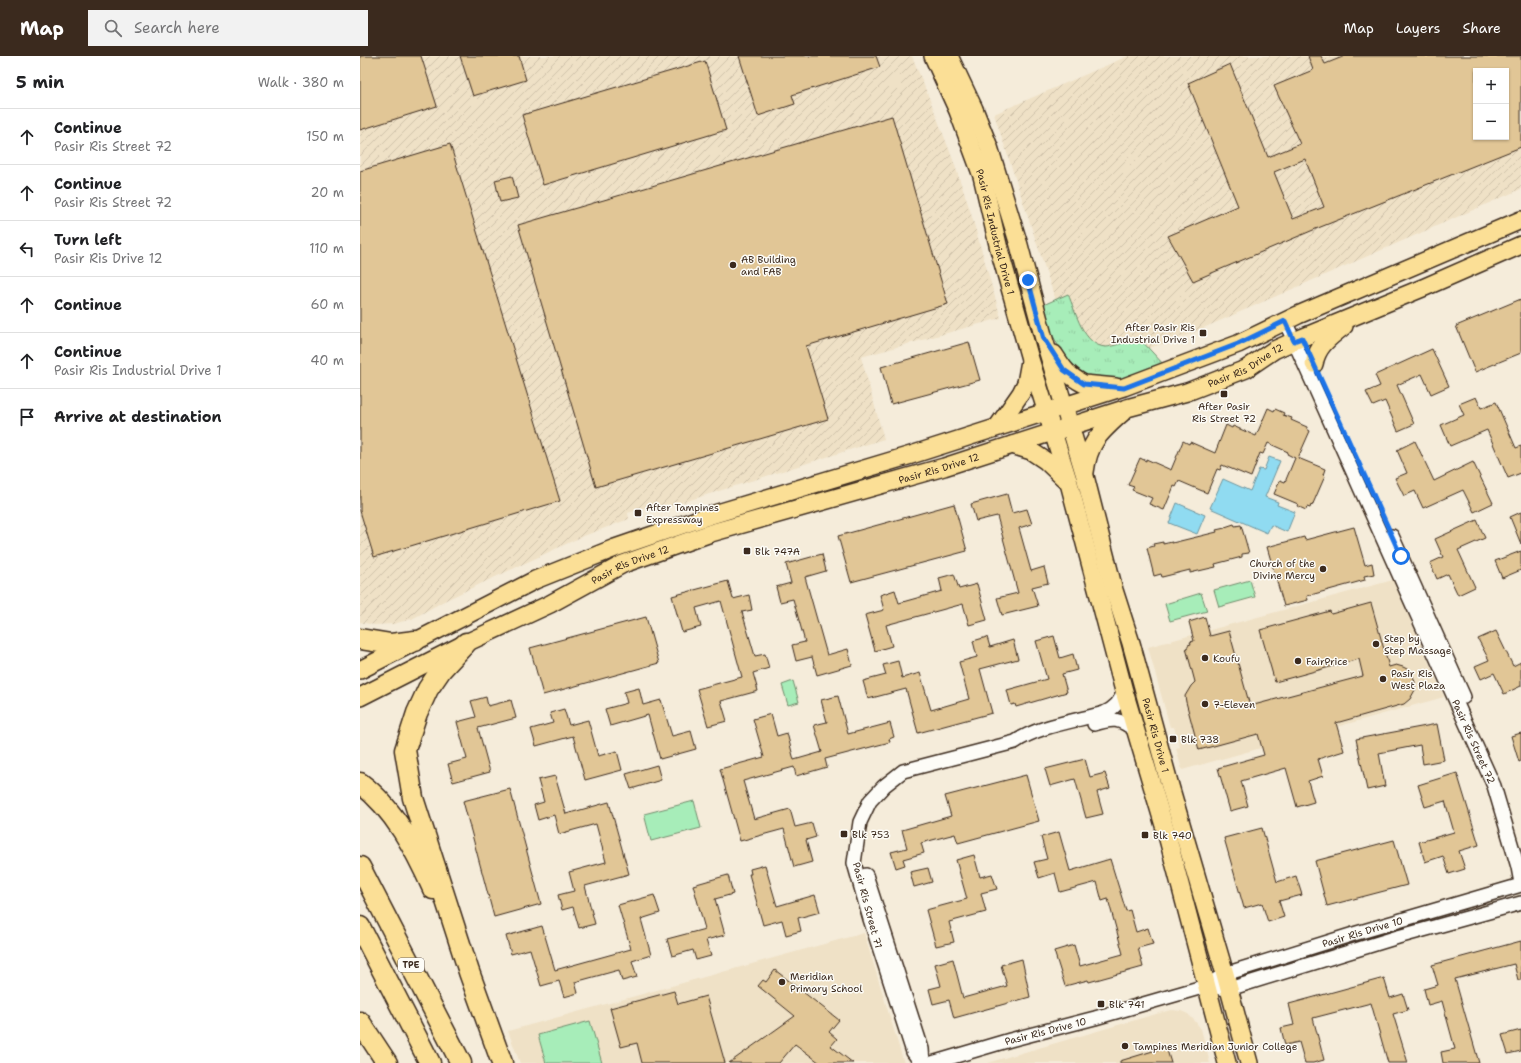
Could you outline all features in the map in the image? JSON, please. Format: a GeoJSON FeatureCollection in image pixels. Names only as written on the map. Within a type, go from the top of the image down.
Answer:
{"type":"FeatureCollection","features":[{"type":"Feature","properties":{"kind":"highway"},"geometry":{"type":"LineString","coordinates":[[360,639],[391,644],[416,641]]}},
{"type":"Feature","properties":{"kind":"highway"},"geometry":{"type":"LineString","coordinates":[[466,643],[441,670],[428,689],[417,713],[405,750],[414,798],[469,972],[502,1063]]}},
{"type":"Feature","properties":{"kind":"highway"},"geometry":{"type":"LineString","coordinates":[[360,783],[371,791],[390,814],[413,849],[469,972]]}},
{"type":"Feature","properties":{"kind":"highway","name":"TPE"},"geometry":{"type":"LineString","coordinates":[[360,867],[461,1063]]}},
{"type":"Feature","properties":{"kind":"highway","name":"TPE"},"geometry":{"type":"LineString","coordinates":[[360,927],[430,1063]]}},
{"type":"Feature","properties":{"kind":"highway"},"geometry":{"type":"LineString","coordinates":[[360,1022],[387,1063]]}},
{"type":"Feature","properties":{"kind":"main road","name":"Pasir Ris Industrial Drive 1"},"geometry":{"type":"LineString","coordinates":[[933,56],[958,111],[978,166],[1030,359],[1047,411]]}},
{"type":"Feature","properties":{"kind":"main road","name":"Pasir Ris Industrial Drive 1"},"geometry":{"type":"LineString","coordinates":[[949,56],[974,109],[989,147],[1019,245],[1044,339],[1064,406]]}},
{"type":"Feature","properties":{"kind":"main road"},"geometry":{"type":"LineString","coordinates":[[978,166],[981,153],[989,147]]}},
{"type":"Feature","properties":{"kind":"main road","name":"Pasir Ris Drive 12"},"geometry":{"type":"LineString","coordinates":[[360,670],[535,580],[615,548],[711,515],[911,455],[998,426],[1124,388],[1238,344],[1289,319],[1521,220]]}},
{"type":"Feature","properties":{"kind":"main road","name":"Pasir Ris Drive 12"},"geometry":{"type":"LineString","coordinates":[[360,697],[466,643],[550,604],[623,564],[711,534],[944,467],[1127,408],[1187,392],[1246,369],[1274,350],[1298,339],[1426,287],[1521,245]]}},
{"type":"Feature","properties":{"kind":"main road"},"geometry":{"type":"LineString","coordinates":[[1314,364],[1318,350],[1328,338],[1363,312]]}},
{"type":"Feature","properties":{"kind":"main road"},"geometry":{"type":"LineString","coordinates":[[1044,339],[1064,370],[1079,381],[1084,384],[1124,388]]}},
{"type":"Feature","properties":{"kind":"main road"},"geometry":{"type":"LineString","coordinates":[[998,426],[1021,393],[1026,383],[1030,359]]}},
{"type":"Feature","properties":{"kind":"main road","name":"Pasir Ris Drive 1"},"geometry":{"type":"LineString","coordinates":[[1064,406],[1085,476],[1114,590],[1249,1063]]}},
{"type":"Feature","properties":{"kind":"main road"},"geometry":{"type":"LineString","coordinates":[[1085,476],[1088,455],[1094,442],[1108,425],[1127,408]]}},
{"type":"Feature","properties":{"kind":"main road","name":"Pasir Ris Drive 1"},"geometry":{"type":"LineString","coordinates":[[1047,411],[1069,483],[1124,691],[1168,839],[1206,986],[1228,1063]]}},
{"type":"Feature","properties":{"kind":"main road"},"geometry":{"type":"LineString","coordinates":[[1012,445],[1031,451],[1046,461],[1069,483]]}},
{"type":"Feature","properties":{"kind":"street","name":"Pasir Ris Street 72"},"geometry":{"type":"LineString","coordinates":[[1289,319],[1494,786],[1515,855],[1521,884]]}},
{"type":"Feature","properties":{"kind":"street","name":"Pasir Ris Street 72"},"geometry":{"type":"LineString","coordinates":[[1298,339],[1314,364],[1461,690],[1503,788],[1521,844]]}},
{"type":"Feature","properties":{"kind":"street","name":"Pasir Ris Street 71"},"geometry":{"type":"LineString","coordinates":[[922,1063],[912,1052],[854,863],[860,822],[870,801],[884,786],[903,771],[1014,742],[1039,730],[1087,718],[1111,710],[1120,702],[1124,691]]}},
{"type":"Feature","properties":{"kind":"street","name":"Pasir Ris Street 71"},"geometry":{"type":"LineString","coordinates":[[1014,742],[1024,743],[1112,720],[1120,720],[1136,731]]}},
{"type":"Feature","properties":{"kind":"street","name":"Pasir Ris Drive 10"},"geometry":{"type":"LineString","coordinates":[[1227,982],[1521,884]]}},
{"type":"Feature","properties":{"kind":"street"},"geometry":{"type":"LineString","coordinates":[[1462,903],[1467,918]]}},
{"type":"Feature","properties":{"kind":"street","name":"Pasir Ris Drive 10"},"geometry":{"type":"LineString","coordinates":[[932,1063],[1206,986],[1227,982],[1392,939],[1521,903]]}},
{"type":"Feature","properties":{"kind":"shaded area"},"geometry":{"type":"Polygon","coordinates":[[[360,56],[912,56],[952,157],[970,210],[1001,318],[861,357],[884,439],[652,512],[649,506],[628,513],[629,519],[581,537],[446,600],[412,619],[393,624],[374,625],[360,622],[360,56]]]}},
{"type":"Feature","properties":{"kind":"shaded area"},"geometry":{"type":"Polygon","coordinates":[[[1128,56],[1521,56],[1521,189],[1185,336],[1108,362],[1069,341],[994,114],[1128,56]]]}},
{"type":"Feature","properties":{"kind":"shaded area"},"geometry":{"type":"Polygon","coordinates":[[[1393,580],[1444,697],[1182,770],[1176,748],[1180,747],[1174,727],[1170,727],[1148,647],[1393,580]]]}},
{"type":"Feature","properties":{"kind":"shaded area","name":"Meridian Primary School"},"geometry":{"type":"Polygon","coordinates":[[[864,933],[904,1063],[520,1063],[508,1031],[864,933]]]}},
{"type":"Feature","properties":{"kind":"shaded area","name":"Tampines Meridian Junior College"},"geometry":{"type":"Polygon","coordinates":[[[1172,1010],[1181,1011],[1188,1014],[1201,1029],[1210,1063],[987,1063],[1163,1012],[1172,1010]]]}},
{"type":"Feature","properties":{"kind":"green space"},"geometry":{"type":"Polygon","coordinates":[[[1068,294],[1081,327],[1091,341],[1106,347],[1139,338],[1165,366],[1119,384],[1088,382],[1070,368],[1050,330],[1041,306],[1068,294]]]}},
{"type":"Feature","properties":{"kind":"green space"},"geometry":{"type":"Polygon","coordinates":[[[1250,580],[1255,597],[1219,607],[1214,590],[1250,580]]]}},
{"type":"Feature","properties":{"kind":"green space"},"geometry":{"type":"Polygon","coordinates":[[[1201,593],[1207,611],[1170,621],[1165,604],[1201,593]]]}},
{"type":"Feature","properties":{"kind":"green space"},"geometry":{"type":"Polygon","coordinates":[[[793,681],[799,702],[788,705],[782,685],[793,681]]]}},
{"type":"Feature","properties":{"kind":"green space"},"geometry":{"type":"Polygon","coordinates":[[[694,801],[701,828],[651,841],[644,814],[694,801]]]}},
{"type":"Feature","properties":{"kind":"green space"},"geometry":{"type":"Polygon","coordinates":[[[590,1021],[602,1063],[546,1063],[538,1035],[590,1021]]]}},
{"type":"Feature","properties":{"kind":"water"},"geometry":{"type":"Polygon","coordinates":[[[1269,457],[1280,461],[1265,497],[1278,502],[1277,505],[1295,512],[1287,532],[1271,525],[1267,533],[1210,508],[1223,479],[1250,491],[1259,469],[1264,470],[1269,457]]]}},
{"type":"Feature","properties":{"kind":"water"},"geometry":{"type":"Polygon","coordinates":[[[1177,503],[1205,515],[1197,534],[1169,523],[1177,503]]]}},
{"type":"Feature","properties":{"kind":"building"},"geometry":{"type":"Polygon","coordinates":[[[360,56],[421,56],[437,106],[360,130],[360,56]]]}},
{"type":"Feature","properties":{"kind":"building"},"geometry":{"type":"Polygon","coordinates":[[[460,56],[519,56],[526,80],[473,96],[460,56]]]}},
{"type":"Feature","properties":{"kind":"building"},"geometry":{"type":"Polygon","coordinates":[[[739,56],[876,56],[880,67],[792,95],[795,104],[758,116],[739,56]]]}},
{"type":"Feature","properties":{"kind":"building"},"geometry":{"type":"Polygon","coordinates":[[[1308,56],[1321,56],[1325,64],[1345,56],[1521,56],[1521,147],[1318,228],[1193,281],[1168,236],[1238,206],[1188,83],[1230,64],[1268,157],[1300,144],[1274,86],[1313,70],[1308,56]],[[1305,159],[1274,172],[1293,219],[1324,207],[1305,159]]]}},
{"type":"Feature","properties":{"kind":"building"},"geometry":{"type":"Polygon","coordinates":[[[705,61],[726,130],[543,185],[522,115],[705,61]]]}},
{"type":"Feature","properties":{"kind":"building","name":"AB Building and FAB"},"geometry":{"type":"Polygon","coordinates":[[[892,116],[948,304],[806,346],[828,419],[596,487],[518,225],[892,116]]]}},
{"type":"Feature","properties":{"kind":"building"},"geometry":{"type":"Polygon","coordinates":[[[450,144],[560,501],[374,557],[360,511],[360,171],[450,144]]]}},
{"type":"Feature","properties":{"kind":"building"},"geometry":{"type":"Polygon","coordinates":[[[512,176],[518,198],[500,202],[495,180],[512,176]]]}},
{"type":"Feature","properties":{"kind":"building"},"geometry":{"type":"Polygon","coordinates":[[[1521,299],[1521,353],[1475,372],[1456,326],[1521,299]]]}},
{"type":"Feature","properties":{"kind":"building"},"geometry":{"type":"Polygon","coordinates":[[[969,342],[980,380],[891,404],[881,367],[969,342]]]}},
{"type":"Feature","properties":{"kind":"building"},"geometry":{"type":"Polygon","coordinates":[[[1432,349],[1449,386],[1431,394],[1422,374],[1397,385],[1414,424],[1398,431],[1385,401],[1373,406],[1366,392],[1380,386],[1375,375],[1432,349]]]}},
{"type":"Feature","properties":{"kind":"building"},"geometry":{"type":"Polygon","coordinates":[[[1476,397],[1481,408],[1496,402],[1516,448],[1521,446],[1521,473],[1508,478],[1487,430],[1450,446],[1441,425],[1464,415],[1459,404],[1476,397]]]}},
{"type":"Feature","properties":{"kind":"building"},"geometry":{"type":"Polygon","coordinates":[[[1268,408],[1284,413],[1283,415],[1292,418],[1291,420],[1307,427],[1310,431],[1298,458],[1325,469],[1323,475],[1325,476],[1310,508],[1307,507],[1306,510],[1297,506],[1298,504],[1274,494],[1280,480],[1285,482],[1295,458],[1287,454],[1288,452],[1268,443],[1263,454],[1260,453],[1251,477],[1222,465],[1220,470],[1217,469],[1207,493],[1179,481],[1176,487],[1174,486],[1164,510],[1149,504],[1152,498],[1132,490],[1134,487],[1128,485],[1140,458],[1146,461],[1146,459],[1171,470],[1183,441],[1189,444],[1190,442],[1215,453],[1226,425],[1232,428],[1233,426],[1256,436],[1268,408]]]}},
{"type":"Feature","properties":{"kind":"building"},"geometry":{"type":"Polygon","coordinates":[[[1415,441],[1434,481],[1473,462],[1493,503],[1474,512],[1463,490],[1423,508],[1415,491],[1404,496],[1395,478],[1407,473],[1397,450],[1415,441]]]}},
{"type":"Feature","properties":{"kind":"building"},"geometry":{"type":"Polygon","coordinates":[[[1007,494],[1012,513],[1027,509],[1032,524],[1019,528],[1031,571],[1044,567],[1048,583],[1032,587],[1038,606],[1002,615],[997,598],[1018,593],[997,516],[976,521],[971,504],[1007,494]]]}},
{"type":"Feature","properties":{"kind":"building"},"geometry":{"type":"Polygon","coordinates":[[[954,504],[967,551],[851,582],[838,536],[954,504]]]}},
{"type":"Feature","properties":{"kind":"building"},"geometry":{"type":"Polygon","coordinates":[[[1521,512],[1521,544],[1510,517],[1521,512]]]}},
{"type":"Feature","properties":{"kind":"building"},"geometry":{"type":"Polygon","coordinates":[[[1477,520],[1485,538],[1458,550],[1475,587],[1458,595],[1448,574],[1437,579],[1430,563],[1443,557],[1435,539],[1477,520]]]}},
{"type":"Feature","properties":{"kind":"building"},"geometry":{"type":"Polygon","coordinates":[[[1234,524],[1235,526],[1241,525],[1249,553],[1242,554],[1242,557],[1215,564],[1216,567],[1190,573],[1190,570],[1162,577],[1161,574],[1154,576],[1147,548],[1154,546],[1153,544],[1163,542],[1163,544],[1172,543],[1217,532],[1216,530],[1234,524]]]}},
{"type":"Feature","properties":{"kind":"building","name":"Church of the Divine Mercy"},"geometry":{"type":"Polygon","coordinates":[[[1354,527],[1365,565],[1372,563],[1374,574],[1364,576],[1365,580],[1307,596],[1308,600],[1284,606],[1267,547],[1304,537],[1305,540],[1354,527]]]}},
{"type":"Feature","properties":{"kind":"building"},"geometry":{"type":"Polygon","coordinates":[[[1521,551],[1521,570],[1502,578],[1495,561],[1521,551]]]}},
{"type":"Feature","properties":{"kind":"building"},"geometry":{"type":"Polygon","coordinates":[[[822,554],[826,571],[805,577],[827,655],[848,649],[852,665],[817,675],[812,657],[796,661],[792,645],[805,642],[793,599],[780,602],[776,587],[791,583],[786,564],[822,554]]]}},
{"type":"Feature","properties":{"kind":"building"},"geometry":{"type":"Polygon","coordinates":[[[954,574],[959,589],[977,584],[987,620],[969,625],[963,604],[886,625],[892,646],[875,651],[865,615],[884,610],[880,595],[895,590],[899,603],[942,591],[939,578],[954,574]]]}},
{"type":"Feature","properties":{"kind":"building"},"geometry":{"type":"Polygon","coordinates":[[[728,581],[733,599],[749,595],[752,610],[742,612],[755,656],[765,654],[769,668],[753,673],[758,691],[721,701],[727,721],[708,726],[697,689],[742,677],[721,601],[696,608],[701,627],[682,632],[672,596],[728,581]]]}},
{"type":"Feature","properties":{"kind":"building"},"geometry":{"type":"Polygon","coordinates":[[[1371,603],[1389,667],[1396,665],[1403,667],[1409,670],[1413,676],[1415,690],[1410,699],[1404,704],[1336,723],[1344,751],[1318,759],[1323,776],[1308,781],[1314,802],[1297,807],[1286,768],[1241,781],[1248,806],[1230,811],[1218,768],[1264,755],[1258,734],[1199,750],[1185,696],[1195,682],[1186,648],[1191,644],[1190,642],[1194,641],[1189,622],[1205,617],[1210,636],[1229,631],[1250,706],[1363,676],[1359,659],[1275,682],[1260,630],[1330,611],[1331,614],[1371,603]]]}},
{"type":"Feature","properties":{"kind":"building"},"geometry":{"type":"Polygon","coordinates":[[[646,617],[659,663],[543,695],[530,648],[646,617]]]}},
{"type":"Feature","properties":{"kind":"building"},"geometry":{"type":"Polygon","coordinates":[[[1496,631],[1513,666],[1521,662],[1521,686],[1504,694],[1494,673],[1481,679],[1475,666],[1489,660],[1478,639],[1496,631]]]}},
{"type":"Feature","properties":{"kind":"building"},"geometry":{"type":"Polygon","coordinates":[[[1054,636],[1060,658],[1073,654],[1077,670],[1062,674],[1067,692],[1016,707],[1015,704],[1011,705],[1007,690],[1047,679],[1036,641],[1054,636]]]}},
{"type":"Feature","properties":{"kind":"building"},"geometry":{"type":"Polygon","coordinates":[[[987,637],[990,647],[1013,640],[1018,659],[980,669],[992,713],[918,733],[906,689],[868,699],[863,681],[886,675],[883,665],[898,661],[902,678],[920,673],[931,710],[969,699],[959,662],[977,657],[973,641],[987,637]]]}},
{"type":"Feature","properties":{"kind":"building"},"geometry":{"type":"Polygon","coordinates":[[[639,688],[643,705],[661,700],[672,736],[691,731],[696,749],[660,759],[648,715],[610,726],[605,709],[627,703],[624,692],[639,688]]]}},
{"type":"Feature","properties":{"kind":"building"},"geometry":{"type":"Polygon","coordinates":[[[838,696],[848,734],[890,723],[894,737],[889,739],[890,742],[825,759],[827,767],[796,776],[794,767],[743,781],[754,819],[790,809],[795,827],[812,823],[816,837],[806,840],[812,862],[794,867],[784,829],[740,841],[720,769],[764,757],[753,719],[771,714],[777,736],[787,733],[794,760],[822,752],[814,725],[827,722],[821,700],[838,696]]]}},
{"type":"Feature","properties":{"kind":"building"},"geometry":{"type":"Polygon","coordinates":[[[486,697],[488,706],[511,700],[516,718],[478,728],[490,772],[453,782],[448,764],[467,759],[457,722],[476,717],[471,701],[486,697]]]}},
{"type":"Feature","properties":{"kind":"building"},"geometry":{"type":"Polygon","coordinates":[[[564,709],[569,725],[588,720],[598,756],[617,751],[622,770],[585,780],[573,736],[536,746],[531,729],[553,723],[550,713],[564,709]]]}},
{"type":"Feature","properties":{"kind":"building"},"geometry":{"type":"Polygon","coordinates":[[[1437,724],[1444,760],[1423,764],[1420,745],[1379,753],[1385,786],[1367,790],[1356,739],[1437,724]]]}},
{"type":"Feature","properties":{"kind":"building"},"geometry":{"type":"Polygon","coordinates":[[[1521,733],[1521,761],[1519,762],[1511,736],[1521,733]]]}},
{"type":"Feature","properties":{"kind":"building"},"geometry":{"type":"Polygon","coordinates":[[[1085,759],[1090,777],[1105,773],[1110,788],[1097,792],[1103,814],[1086,818],[1075,779],[1050,786],[1045,769],[1085,759]]]}},
{"type":"Feature","properties":{"kind":"building"},"geometry":{"type":"Polygon","coordinates":[[[657,765],[661,780],[631,789],[626,774],[657,765]]]}},
{"type":"Feature","properties":{"kind":"building"},"geometry":{"type":"Polygon","coordinates":[[[1457,773],[1479,845],[1459,851],[1465,869],[1449,874],[1443,856],[1425,862],[1419,842],[1454,832],[1445,801],[1425,807],[1418,785],[1457,773]]]}},
{"type":"Feature","properties":{"kind":"building"},"geometry":{"type":"Polygon","coordinates":[[[1026,775],[1039,821],[958,843],[955,834],[921,843],[924,853],[903,859],[905,865],[896,868],[891,852],[907,848],[902,830],[951,816],[945,796],[1026,775]]]}},
{"type":"Feature","properties":{"kind":"building"},"geometry":{"type":"Polygon","coordinates":[[[555,776],[566,814],[609,802],[629,874],[585,886],[595,924],[579,928],[573,907],[562,910],[558,895],[574,891],[569,872],[606,862],[596,824],[559,834],[554,815],[538,820],[534,805],[544,802],[538,780],[555,776]]]}},
{"type":"Feature","properties":{"kind":"building"},"geometry":{"type":"Polygon","coordinates":[[[510,789],[541,904],[494,917],[463,801],[510,789]]]}},
{"type":"Feature","properties":{"kind":"building"},"geometry":{"type":"Polygon","coordinates":[[[1262,828],[1277,882],[1296,876],[1302,895],[1279,901],[1284,917],[1268,922],[1262,903],[1244,908],[1224,838],[1262,828]]]}},
{"type":"Feature","properties":{"kind":"building"},"geometry":{"type":"Polygon","coordinates":[[[1059,832],[1070,871],[1110,859],[1126,911],[1130,910],[1136,932],[1148,928],[1153,944],[1138,948],[1143,967],[1089,982],[1088,980],[1065,986],[1054,951],[1074,945],[1080,966],[1123,954],[1108,899],[1102,901],[1097,882],[1060,892],[1055,873],[1039,878],[1034,862],[1047,859],[1041,837],[1059,832]]]}},
{"type":"Feature","properties":{"kind":"building"},"geometry":{"type":"Polygon","coordinates":[[[1394,840],[1407,885],[1327,906],[1315,861],[1394,840]]]}},
{"type":"Feature","properties":{"kind":"building"},"geometry":{"type":"Polygon","coordinates":[[[974,855],[980,877],[992,874],[997,889],[981,893],[986,912],[949,922],[954,942],[936,946],[926,910],[967,899],[956,860],[974,855]]]}},
{"type":"Feature","properties":{"kind":"building"},"geometry":{"type":"Polygon","coordinates":[[[765,865],[777,906],[815,895],[820,912],[798,918],[801,931],[786,935],[782,920],[763,925],[749,874],[751,874],[750,869],[765,865]]]}},
{"type":"Feature","properties":{"kind":"building"},"geometry":{"type":"Polygon","coordinates":[[[928,868],[932,882],[914,887],[910,872],[928,868]]]}},
{"type":"Feature","properties":{"kind":"building"},"geometry":{"type":"Polygon","coordinates":[[[728,875],[733,894],[715,899],[725,935],[706,940],[711,956],[696,960],[693,950],[672,956],[667,939],[705,929],[693,885],[728,875]]]}},
{"type":"Feature","properties":{"kind":"building"},"geometry":{"type":"Polygon","coordinates":[[[654,895],[660,913],[641,919],[651,955],[632,961],[637,977],[622,981],[619,970],[575,982],[578,993],[564,997],[559,981],[541,986],[530,949],[511,954],[506,936],[542,926],[555,970],[631,949],[618,905],[654,895]]]}},
{"type":"Feature","properties":{"kind":"building"},"geometry":{"type":"Polygon","coordinates":[[[1521,941],[1521,980],[1518,980],[1514,964],[1455,979],[1479,1063],[1443,1063],[1441,1052],[1455,1049],[1442,1001],[1428,1005],[1424,989],[1438,985],[1432,965],[1521,941]]]}},
{"type":"Feature","properties":{"kind":"building"},"geometry":{"type":"Polygon","coordinates":[[[953,959],[963,998],[1007,986],[1001,965],[1022,959],[1030,997],[954,1018],[949,1000],[933,1004],[929,989],[941,986],[935,964],[953,959]]]}},
{"type":"Feature","properties":{"kind":"building"},"geometry":{"type":"Polygon","coordinates":[[[775,970],[839,1020],[829,1032],[837,1039],[831,1046],[853,1063],[820,1063],[795,1044],[779,1063],[729,1063],[795,1016],[758,986],[763,980],[766,982],[775,970]]]}},
{"type":"Feature","properties":{"kind":"building"},"geometry":{"type":"Polygon","coordinates":[[[1384,978],[1390,998],[1403,994],[1408,1010],[1393,1014],[1408,1063],[1388,1063],[1371,1003],[1313,1018],[1324,1060],[1313,1063],[1305,1063],[1299,1042],[1285,1045],[1281,1028],[1294,1025],[1289,1004],[1384,978]]]}},
{"type":"Feature","properties":{"kind":"building"},"geometry":{"type":"Polygon","coordinates":[[[674,991],[678,1004],[706,996],[725,1063],[642,1063],[637,1043],[621,1047],[610,1008],[674,991]]]}},
{"type":"Feature","properties":{"kind":"building"},"geometry":{"type":"Polygon","coordinates":[[[1521,1030],[1521,1051],[1508,1054],[1502,1035],[1521,1030]]]}},
{"type":"Feature","properties":{"kind":"building"},"geometry":{"type":"Polygon","coordinates":[[[1166,1047],[1171,1063],[1120,1063],[1120,1061],[1166,1047]]]}},
{"type":"Feature","properties":{"kind":"place","name":"AB Building and FAB"},"geometry":{"type":"Point","coordinates":[733,265]}},
{"type":"Feature","properties":{"kind":"place","name":"After Pasir Ris Industrial Drive 1"},"geometry":{"type":"Point","coordinates":[1203,333]}},
{"type":"Feature","properties":{"kind":"place","name":"After Pasir Ris Street 72"},"geometry":{"type":"Point","coordinates":[1224,394]}},
{"type":"Feature","properties":{"kind":"place","name":"After Tampines Expressway"},"geometry":{"type":"Point","coordinates":[638,513]}},
{"type":"Feature","properties":{"kind":"place","name":"Blk 747A"},"geometry":{"type":"Point","coordinates":[747,551]}},
{"type":"Feature","properties":{"kind":"place","name":"Church of the Divine Mercy"},"geometry":{"type":"Point","coordinates":[1323,569]}},
{"type":"Feature","properties":{"kind":"place","name":"Step by Step Massage"},"geometry":{"type":"Point","coordinates":[1376,644]}},
{"type":"Feature","properties":{"kind":"place","name":"Koufu"},"geometry":{"type":"Point","coordinates":[1205,658]}},
{"type":"Feature","properties":{"kind":"place","name":"FairPrice"},"geometry":{"type":"Point","coordinates":[1298,661]}},
{"type":"Feature","properties":{"kind":"place","name":"Pasir Ris West Plaza"},"geometry":{"type":"Point","coordinates":[1383,679]}},
{"type":"Feature","properties":{"kind":"place","name":"7-Eleven"},"geometry":{"type":"Point","coordinates":[1205,704]}},
{"type":"Feature","properties":{"kind":"place","name":"Blk 738"},"geometry":{"type":"Point","coordinates":[1173,739]}},
{"type":"Feature","properties":{"kind":"place","name":"Blk 753"},"geometry":{"type":"Point","coordinates":[844,834]}},
{"type":"Feature","properties":{"kind":"place","name":"Blk 740"},"geometry":{"type":"Point","coordinates":[1145,835]}},
{"type":"Feature","properties":{"kind":"place","name":"Meridian Primary School"},"geometry":{"type":"Point","coordinates":[782,982]}},
{"type":"Feature","properties":{"kind":"place","name":"Blk 741"},"geometry":{"type":"Point","coordinates":[1101,1004]}},
{"type":"Feature","properties":{"kind":"place","name":"Tampines Meridian Junior College"},"geometry":{"type":"Point","coordinates":[1125,1046]}},
{"type":"Feature","properties":{"kind":"route"},"geometry":{"type":"LineString","coordinates":[[1028,280],[1044,339],[1064,370],[1084,384],[1124,388],[1238,344],[1285,321],[1294,341],[1302,338],[1401,556]]}}]}
